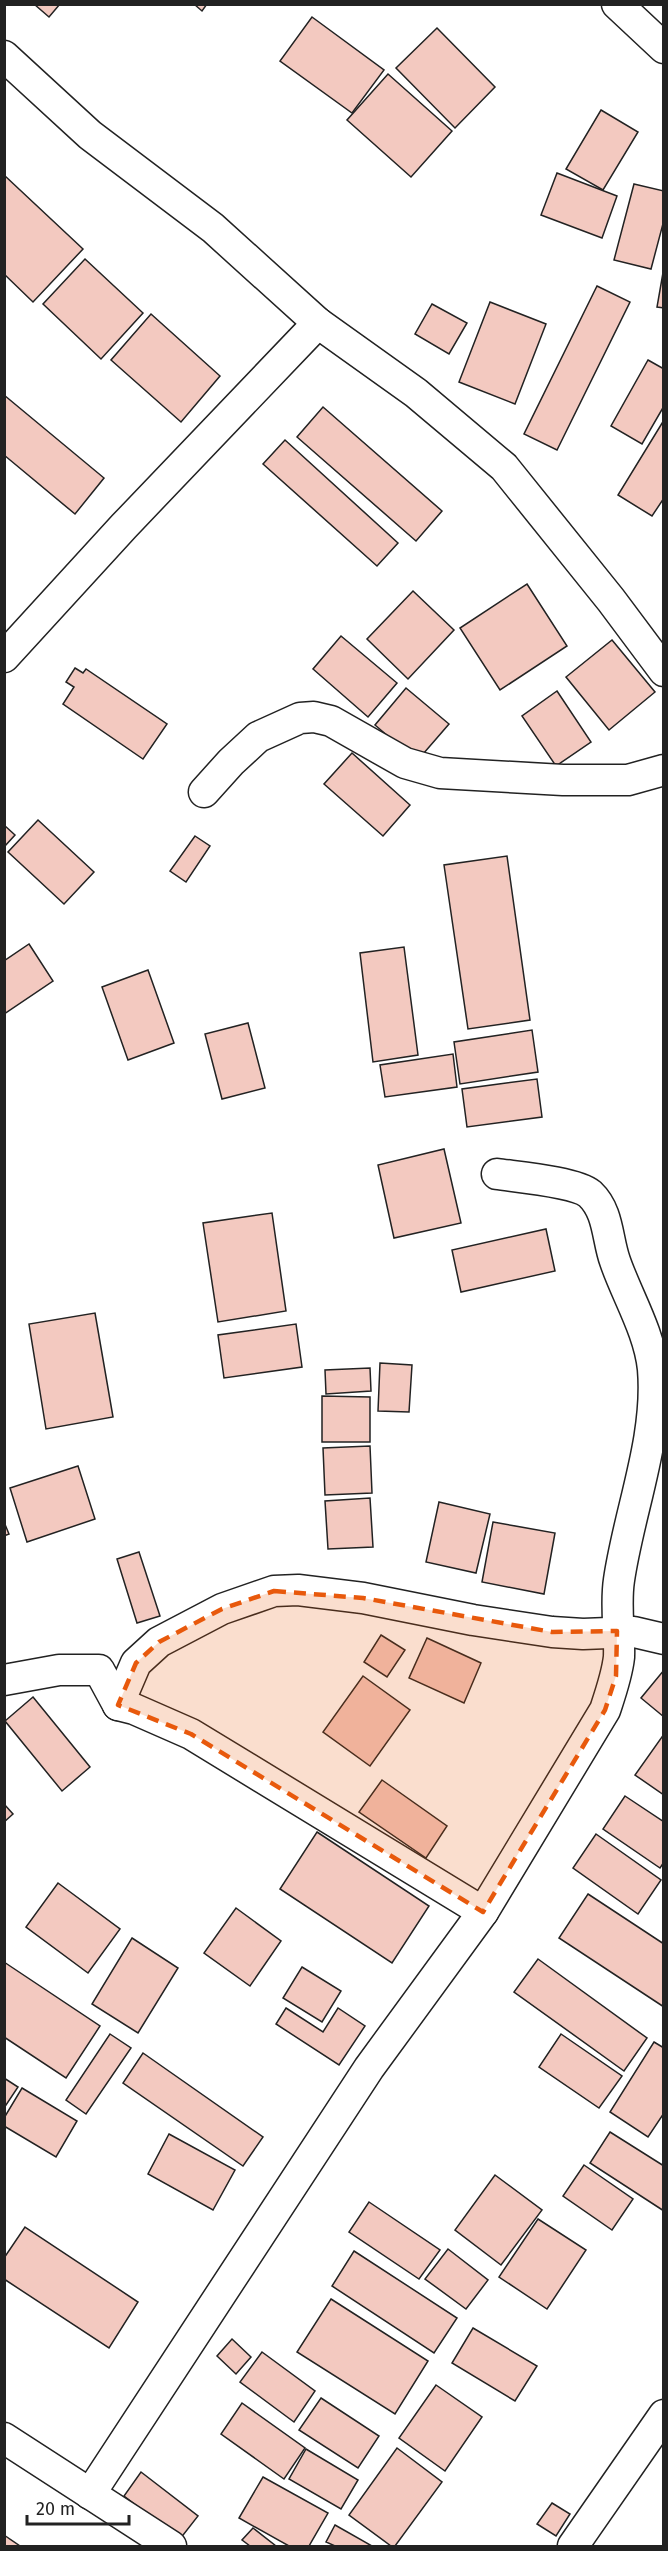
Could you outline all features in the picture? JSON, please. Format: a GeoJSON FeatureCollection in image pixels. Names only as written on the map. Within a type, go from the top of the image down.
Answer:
{"type":"FeatureCollection","features":[{"type":"Feature","properties":{"kind":"street"},"geometry":{"type":"LineString","coordinates":[[617,4],[663,48]]}},
{"type":"Feature","properties":{"kind":"street"},"geometry":{"type":"LineString","coordinates":[[4,56],[90,135],[213,228],[318,323],[416,393],[504,467],[611,600],[663,671]]}},
{"type":"Feature","properties":{"kind":"street"},"geometry":{"type":"LineString","coordinates":[[4,657],[124,526],[318,323]]}},
{"type":"Feature","properties":{"kind":"street"},"geometry":{"type":"LineString","coordinates":[[204,792],[258,737],[300,718],[314,717],[332,721],[405,763],[440,773],[563,780],[628,780],[663,770]]}},
{"type":"Feature","properties":{"kind":"street"},"geometry":{"type":"LineString","coordinates":[[90,2494],[369,2068],[483,1912],[605,1710],[616,1676],[619,1655],[616,1602],[642,1476],[651,1416],[653,1369],[648,1348],[614,1259],[603,1215],[594,1198],[579,1188],[497,1174]]}},
{"type":"Feature","properties":{"kind":"street"},"geometry":{"type":"LineString","coordinates":[[118,1705],[136,1663],[159,1642],[222,1609],[274,1591],[298,1590],[363,1598],[473,1620],[552,1632],[583,1635],[617,1631],[634,1632],[663,1639]]}},
{"type":"Feature","properties":{"kind":"street"},"geometry":{"type":"LineString","coordinates":[[4,1680],[59,1670],[99,1670],[118,1705],[134,1709],[191,1734],[483,1912]]}},
{"type":"Feature","properties":{"kind":"street"},"geometry":{"type":"LineString","coordinates":[[573,2547],[663,2415]]}},
{"type":"Feature","properties":{"kind":"street"},"geometry":{"type":"LineString","coordinates":[[4,2438],[171,2547]]}},
{"type":"Feature","properties":{"kind":"highlighted area"},"geometry":{"type":"Polygon","coordinates":[[[274,1591],[363,1598],[552,1632],[617,1631],[616,1676],[605,1710],[483,1912],[191,1734],[118,1705],[136,1663],[159,1642],[222,1609],[274,1591]]]}},
{"type":"Feature","properties":{"kind":"building"},"geometry":{"type":"Polygon","coordinates":[[[34,4],[60,4],[49,17],[34,4]]]}},
{"type":"Feature","properties":{"kind":"building"},"geometry":{"type":"Polygon","coordinates":[[[194,4],[207,4],[202,11],[194,4]]]}},
{"type":"Feature","properties":{"kind":"building"},"geometry":{"type":"Polygon","coordinates":[[[312,17],[384,70],[352,113],[280,61],[312,17]]]}},
{"type":"Feature","properties":{"kind":"building"},"geometry":{"type":"Polygon","coordinates":[[[437,28],[495,87],[455,128],[396,68],[437,28]]]}},
{"type":"Feature","properties":{"kind":"building"},"geometry":{"type":"Polygon","coordinates":[[[388,74],[452,131],[411,177],[347,120],[388,74]]]}},
{"type":"Feature","properties":{"kind":"building"},"geometry":{"type":"Polygon","coordinates":[[[601,110],[638,132],[603,190],[566,169],[601,110]]]}},
{"type":"Feature","properties":{"kind":"building"},"geometry":{"type":"Polygon","coordinates":[[[557,173],[617,196],[602,238],[541,215],[557,173]]]}},
{"type":"Feature","properties":{"kind":"building"},"geometry":{"type":"Polygon","coordinates":[[[4,175],[83,249],[33,302],[4,274],[4,175]]]}},
{"type":"Feature","properties":{"kind":"building"},"geometry":{"type":"Polygon","coordinates":[[[634,184],[664,191],[664,220],[651,269],[614,260],[634,184]]]}},
{"type":"Feature","properties":{"kind":"building"},"geometry":{"type":"Polygon","coordinates":[[[85,259],[143,313],[101,359],[43,304],[85,259]]]}},
{"type":"Feature","properties":{"kind":"building"},"geometry":{"type":"Polygon","coordinates":[[[664,267],[664,308],[657,307],[664,267]]]}},
{"type":"Feature","properties":{"kind":"building"},"geometry":{"type":"Polygon","coordinates":[[[597,286],[630,302],[557,450],[524,434],[597,286]]]}},
{"type":"Feature","properties":{"kind":"building"},"geometry":{"type":"Polygon","coordinates":[[[490,302],[546,324],[515,404],[459,382],[490,302]]]}},
{"type":"Feature","properties":{"kind":"building"},"geometry":{"type":"Polygon","coordinates":[[[432,304],[467,323],[449,354],[415,334],[432,304]]]}},
{"type":"Feature","properties":{"kind":"building"},"geometry":{"type":"Polygon","coordinates":[[[151,314],[220,376],[181,422],[111,360],[151,314]]]}},
{"type":"Feature","properties":{"kind":"building"},"geometry":{"type":"Polygon","coordinates":[[[648,360],[664,369],[664,406],[642,444],[611,426],[648,360]]]}},
{"type":"Feature","properties":{"kind":"building"},"geometry":{"type":"Polygon","coordinates":[[[4,395],[104,478],[75,514],[4,455],[4,395]]]}},
{"type":"Feature","properties":{"kind":"building"},"geometry":{"type":"Polygon","coordinates":[[[323,407],[442,511],[416,541],[297,437],[323,407]]]}},
{"type":"Feature","properties":{"kind":"building"},"geometry":{"type":"Polygon","coordinates":[[[664,420],[664,498],[652,516],[618,495],[664,420]]]}},
{"type":"Feature","properties":{"kind":"building"},"geometry":{"type":"Polygon","coordinates":[[[285,440],[398,543],[377,566],[263,464],[285,440]]]}},
{"type":"Feature","properties":{"kind":"building"},"geometry":{"type":"Polygon","coordinates":[[[527,584],[567,646],[500,690],[460,628],[527,584]]]}},
{"type":"Feature","properties":{"kind":"building"},"geometry":{"type":"Polygon","coordinates":[[[413,591],[454,630],[408,679],[367,639],[413,591]]]}},
{"type":"Feature","properties":{"kind":"building"},"geometry":{"type":"Polygon","coordinates":[[[341,636],[397,683],[368,717],[313,669],[341,636]]]}},
{"type":"Feature","properties":{"kind":"building"},"geometry":{"type":"Polygon","coordinates":[[[612,640],[655,692],[609,730],[566,677],[612,640]]]}},
{"type":"Feature","properties":{"kind":"building"},"geometry":{"type":"Polygon","coordinates":[[[75,668],[83,673],[86,669],[167,724],[143,759],[63,704],[74,687],[66,682],[75,668]]]}},
{"type":"Feature","properties":{"kind":"building"},"geometry":{"type":"Polygon","coordinates":[[[406,688],[449,724],[417,761],[375,725],[406,688]]]}},
{"type":"Feature","properties":{"kind":"building"},"geometry":{"type":"Polygon","coordinates":[[[557,691],[591,742],[556,766],[522,716],[557,691]]]}},
{"type":"Feature","properties":{"kind":"building"},"geometry":{"type":"Polygon","coordinates":[[[352,753],[410,805],[383,836],[324,784],[352,753]]]}},
{"type":"Feature","properties":{"kind":"building"},"geometry":{"type":"Polygon","coordinates":[[[38,820],[94,872],[64,904],[8,852],[38,820]]]}},
{"type":"Feature","properties":{"kind":"building"},"geometry":{"type":"Polygon","coordinates":[[[4,825],[15,835],[4,847],[4,825]]]}},
{"type":"Feature","properties":{"kind":"building"},"geometry":{"type":"Polygon","coordinates":[[[195,836],[210,846],[186,882],[170,871],[195,836]]]}},
{"type":"Feature","properties":{"kind":"building"},"geometry":{"type":"Polygon","coordinates":[[[507,856],[530,1020],[468,1029],[444,865],[507,856]]]}},
{"type":"Feature","properties":{"kind":"building"},"geometry":{"type":"Polygon","coordinates":[[[29,944],[53,981],[4,1014],[4,961],[29,944]]]}},
{"type":"Feature","properties":{"kind":"building"},"geometry":{"type":"Polygon","coordinates":[[[404,947],[418,1055],[373,1062],[360,953],[404,947]]]}},
{"type":"Feature","properties":{"kind":"building"},"geometry":{"type":"Polygon","coordinates":[[[148,970],[174,1043],[128,1060],[102,987],[148,970]]]}},
{"type":"Feature","properties":{"kind":"building"},"geometry":{"type":"Polygon","coordinates":[[[248,1023],[265,1088],[222,1099],[205,1034],[248,1023]]]}},
{"type":"Feature","properties":{"kind":"building"},"geometry":{"type":"Polygon","coordinates":[[[532,1030],[538,1072],[460,1084],[454,1042],[532,1030]]]}},
{"type":"Feature","properties":{"kind":"building"},"geometry":{"type":"Polygon","coordinates":[[[453,1054],[457,1087],[385,1097],[380,1065],[453,1054]]]}},
{"type":"Feature","properties":{"kind":"building"},"geometry":{"type":"Polygon","coordinates":[[[537,1079],[542,1117],[467,1127],[462,1089],[537,1079]]]}},
{"type":"Feature","properties":{"kind":"building"},"geometry":{"type":"Polygon","coordinates":[[[444,1149],[461,1223],[394,1238],[378,1165],[444,1149]]]}},
{"type":"Feature","properties":{"kind":"building"},"geometry":{"type":"Polygon","coordinates":[[[272,1213],[286,1311],[218,1322],[203,1223],[272,1213]]]}},
{"type":"Feature","properties":{"kind":"building"},"geometry":{"type":"Polygon","coordinates":[[[546,1229],[555,1271],[461,1292],[452,1250],[546,1229]]]}},
{"type":"Feature","properties":{"kind":"building"},"geometry":{"type":"Polygon","coordinates":[[[95,1313],[113,1417],[46,1429],[29,1324],[95,1313]]]}},
{"type":"Feature","properties":{"kind":"building"},"geometry":{"type":"Polygon","coordinates":[[[296,1324],[302,1367],[224,1378],[218,1335],[296,1324]]]}},
{"type":"Feature","properties":{"kind":"building"},"geometry":{"type":"Polygon","coordinates":[[[380,1363],[412,1365],[409,1412],[378,1411],[380,1363]]]}},
{"type":"Feature","properties":{"kind":"building"},"geometry":{"type":"Polygon","coordinates":[[[370,1368],[371,1391],[326,1394],[325,1370],[370,1368]]]}},
{"type":"Feature","properties":{"kind":"building"},"geometry":{"type":"Polygon","coordinates":[[[322,1396],[370,1397],[370,1442],[322,1442],[322,1396]]]}},
{"type":"Feature","properties":{"kind":"building"},"geometry":{"type":"Polygon","coordinates":[[[370,1446],[372,1493],[325,1495],[323,1448],[370,1446]]]}},
{"type":"Feature","properties":{"kind":"building"},"geometry":{"type":"Polygon","coordinates":[[[78,1466],[95,1519],[27,1542],[10,1488],[78,1466]]]}},
{"type":"Feature","properties":{"kind":"building"},"geometry":{"type":"Polygon","coordinates":[[[370,1498],[373,1547],[328,1549],[325,1501],[370,1498]]]}},
{"type":"Feature","properties":{"kind":"building"},"geometry":{"type":"Polygon","coordinates":[[[439,1502],[490,1514],[476,1573],[426,1562],[439,1502]]]}},
{"type":"Feature","properties":{"kind":"building"},"geometry":{"type":"Polygon","coordinates":[[[4,1522],[9,1534],[4,1536],[4,1522]]]}},
{"type":"Feature","properties":{"kind":"building"},"geometry":{"type":"Polygon","coordinates":[[[493,1522],[555,1533],[544,1594],[482,1582],[493,1522]]]}},
{"type":"Feature","properties":{"kind":"building"},"geometry":{"type":"Polygon","coordinates":[[[139,1552],[160,1616],[137,1623],[117,1559],[139,1552]]]}},
{"type":"Feature","properties":{"kind":"building"},"geometry":{"type":"Polygon","coordinates":[[[381,1635],[405,1650],[387,1677],[364,1662],[381,1635]]]}},
{"type":"Feature","properties":{"kind":"building"},"geometry":{"type":"Polygon","coordinates":[[[427,1638],[481,1663],[464,1703],[409,1678],[427,1638]]]}},
{"type":"Feature","properties":{"kind":"building"},"geometry":{"type":"Polygon","coordinates":[[[664,1670],[664,1717],[641,1698],[664,1670]]]}},
{"type":"Feature","properties":{"kind":"building"},"geometry":{"type":"Polygon","coordinates":[[[363,1676],[410,1710],[370,1766],[323,1732],[363,1676]]]}},
{"type":"Feature","properties":{"kind":"building"},"geometry":{"type":"Polygon","coordinates":[[[33,1697],[90,1767],[62,1791],[5,1721],[33,1697]]]}},
{"type":"Feature","properties":{"kind":"building"},"geometry":{"type":"Polygon","coordinates":[[[664,1734],[664,1795],[635,1775],[664,1734]]]}},
{"type":"Feature","properties":{"kind":"building"},"geometry":{"type":"Polygon","coordinates":[[[382,1780],[447,1826],[426,1858],[359,1812],[382,1780]]]}},
{"type":"Feature","properties":{"kind":"building"},"geometry":{"type":"Polygon","coordinates":[[[625,1796],[664,1822],[664,1862],[660,1868],[603,1829],[625,1796]]]}},
{"type":"Feature","properties":{"kind":"building"},"geometry":{"type":"Polygon","coordinates":[[[4,1804],[13,1814],[4,1822],[4,1804]]]}},
{"type":"Feature","properties":{"kind":"building"},"geometry":{"type":"Polygon","coordinates":[[[317,1832],[429,1906],[392,1963],[280,1889],[317,1832]]]}},
{"type":"Feature","properties":{"kind":"building"},"geometry":{"type":"Polygon","coordinates":[[[596,1834],[661,1880],[638,1914],[573,1868],[596,1834]]]}},
{"type":"Feature","properties":{"kind":"building"},"geometry":{"type":"Polygon","coordinates":[[[58,1883],[120,1929],[88,1973],[26,1927],[58,1883]]]}},
{"type":"Feature","properties":{"kind":"building"},"geometry":{"type":"Polygon","coordinates":[[[588,1894],[664,1944],[664,2007],[559,1938],[588,1894]]]}},
{"type":"Feature","properties":{"kind":"building"},"geometry":{"type":"Polygon","coordinates":[[[236,1908],[281,1941],[250,1986],[204,1953],[236,1908]]]}},
{"type":"Feature","properties":{"kind":"building"},"geometry":{"type":"Polygon","coordinates":[[[132,1938],[178,1968],[138,2033],[92,2004],[132,1938]]]}},
{"type":"Feature","properties":{"kind":"building"},"geometry":{"type":"Polygon","coordinates":[[[538,1959],[647,2038],[624,2071],[514,1992],[538,1959]]]}},
{"type":"Feature","properties":{"kind":"building"},"geometry":{"type":"Polygon","coordinates":[[[4,1962],[100,2026],[66,2078],[4,2037],[4,1962]]]}},
{"type":"Feature","properties":{"kind":"building"},"geometry":{"type":"Polygon","coordinates":[[[302,1967],[341,1991],[322,2022],[283,1998],[302,1967]]]}},
{"type":"Feature","properties":{"kind":"building"},"geometry":{"type":"Polygon","coordinates":[[[286,2008],[323,2032],[338,2008],[365,2026],[339,2065],[276,2024],[286,2008]]]}},
{"type":"Feature","properties":{"kind":"building"},"geometry":{"type":"Polygon","coordinates":[[[110,2034],[131,2048],[86,2114],[66,2100],[110,2034]]]}},
{"type":"Feature","properties":{"kind":"building"},"geometry":{"type":"Polygon","coordinates":[[[561,2034],[622,2076],[599,2108],[539,2067],[561,2034]]]}},
{"type":"Feature","properties":{"kind":"building"},"geometry":{"type":"Polygon","coordinates":[[[654,2042],[664,2048],[664,2113],[648,2137],[610,2112],[654,2042]]]}},
{"type":"Feature","properties":{"kind":"building"},"geometry":{"type":"Polygon","coordinates":[[[143,2053],[263,2137],[243,2166],[123,2083],[143,2053]]]}},
{"type":"Feature","properties":{"kind":"building"},"geometry":{"type":"Polygon","coordinates":[[[4,2078],[18,2087],[4,2108],[4,2078]]]}},
{"type":"Feature","properties":{"kind":"building"},"geometry":{"type":"Polygon","coordinates":[[[22,2088],[77,2121],[56,2157],[4,2126],[4,2118],[22,2088]]]}},
{"type":"Feature","properties":{"kind":"building"},"geometry":{"type":"Polygon","coordinates":[[[610,2132],[664,2166],[664,2211],[590,2163],[610,2132]]]}},
{"type":"Feature","properties":{"kind":"building"},"geometry":{"type":"Polygon","coordinates":[[[169,2134],[235,2170],[213,2210],[148,2174],[169,2134]]]}},
{"type":"Feature","properties":{"kind":"building"},"geometry":{"type":"Polygon","coordinates":[[[584,2165],[633,2199],[612,2230],[563,2196],[584,2165]]]}},
{"type":"Feature","properties":{"kind":"building"},"geometry":{"type":"Polygon","coordinates":[[[495,2175],[542,2210],[501,2265],[455,2230],[495,2175]]]}},
{"type":"Feature","properties":{"kind":"building"},"geometry":{"type":"Polygon","coordinates":[[[369,2202],[440,2250],[419,2279],[349,2232],[369,2202]]]}},
{"type":"Feature","properties":{"kind":"building"},"geometry":{"type":"Polygon","coordinates":[[[538,2219],[586,2250],[547,2309],[499,2277],[538,2219]]]}},
{"type":"Feature","properties":{"kind":"building"},"geometry":{"type":"Polygon","coordinates":[[[25,2227],[138,2302],[109,2348],[4,2279],[4,2258],[25,2227]]]}},
{"type":"Feature","properties":{"kind":"building"},"geometry":{"type":"Polygon","coordinates":[[[448,2249],[488,2280],[466,2309],[425,2279],[448,2249]]]}},
{"type":"Feature","properties":{"kind":"building"},"geometry":{"type":"Polygon","coordinates":[[[354,2251],[457,2318],[434,2353],[332,2286],[354,2251]]]}},
{"type":"Feature","properties":{"kind":"building"},"geometry":{"type":"Polygon","coordinates":[[[331,2299],[428,2361],[395,2414],[297,2352],[331,2299]]]}},
{"type":"Feature","properties":{"kind":"building"},"geometry":{"type":"Polygon","coordinates":[[[473,2328],[537,2366],[515,2401],[452,2363],[473,2328]]]}},
{"type":"Feature","properties":{"kind":"building"},"geometry":{"type":"Polygon","coordinates":[[[232,2339],[251,2357],[236,2374],[217,2356],[232,2339]]]}},
{"type":"Feature","properties":{"kind":"building"},"geometry":{"type":"Polygon","coordinates":[[[262,2352],[315,2391],[294,2422],[240,2382],[262,2352]]]}},
{"type":"Feature","properties":{"kind":"building"},"geometry":{"type":"Polygon","coordinates":[[[436,2385],[482,2417],[445,2471],[399,2438],[436,2385]]]}},
{"type":"Feature","properties":{"kind":"building"},"geometry":{"type":"Polygon","coordinates":[[[321,2398],[379,2436],[358,2468],[299,2430],[321,2398]]]}},
{"type":"Feature","properties":{"kind":"building"},"geometry":{"type":"Polygon","coordinates":[[[242,2403],[305,2448],[284,2479],[221,2434],[242,2403]]]}},
{"type":"Feature","properties":{"kind":"building"},"geometry":{"type":"Polygon","coordinates":[[[397,2448],[442,2482],[395,2546],[391,2546],[349,2515],[397,2448]]]}},
{"type":"Feature","properties":{"kind":"building"},"geometry":{"type":"Polygon","coordinates":[[[306,2449],[358,2480],[341,2509],[289,2479],[306,2449]]]}},
{"type":"Feature","properties":{"kind":"building"},"geometry":{"type":"Polygon","coordinates":[[[141,2472],[198,2516],[180,2539],[124,2496],[141,2472]]]}},
{"type":"Feature","properties":{"kind":"building"},"geometry":{"type":"Polygon","coordinates":[[[263,2477],[328,2513],[309,2546],[289,2546],[239,2518],[263,2477]]]}},
{"type":"Feature","properties":{"kind":"building"},"geometry":{"type":"Polygon","coordinates":[[[552,2503],[570,2514],[556,2536],[537,2524],[552,2503]]]}},
{"type":"Feature","properties":{"kind":"building"},"geometry":{"type":"Polygon","coordinates":[[[335,2525],[372,2546],[335,2546],[326,2542],[335,2525]]]}},
{"type":"Feature","properties":{"kind":"building"},"geometry":{"type":"Polygon","coordinates":[[[253,2528],[276,2546],[250,2546],[242,2540],[253,2528]]]}},
{"type":"Feature","properties":{"kind":"building"},"geometry":{"type":"Polygon","coordinates":[[[4,2535],[20,2546],[4,2546],[4,2535]]]}}]}
